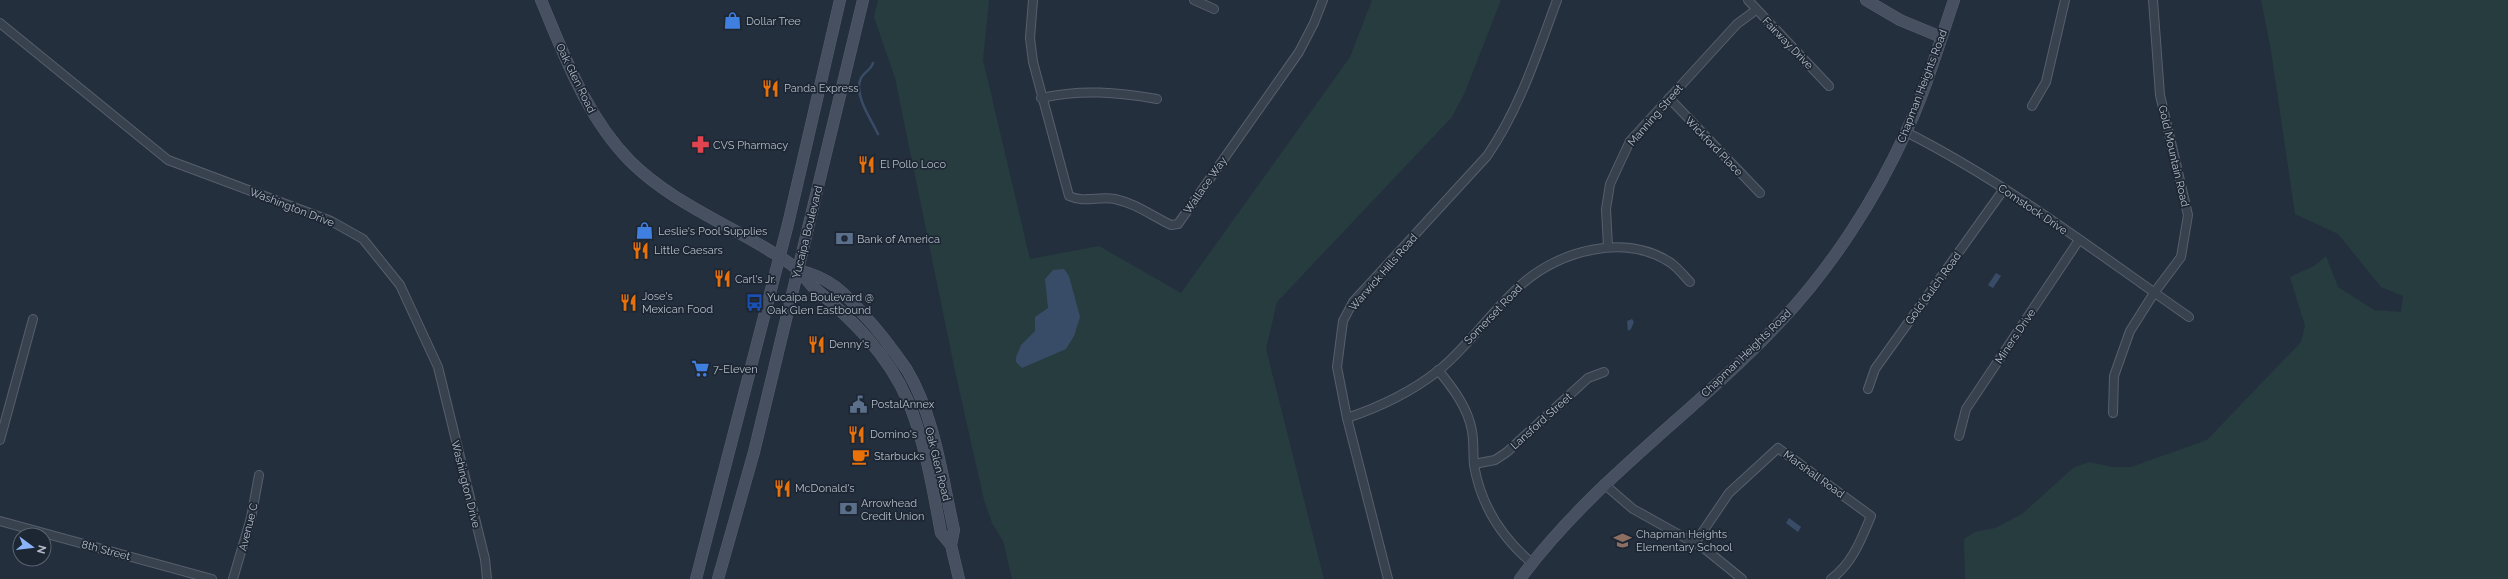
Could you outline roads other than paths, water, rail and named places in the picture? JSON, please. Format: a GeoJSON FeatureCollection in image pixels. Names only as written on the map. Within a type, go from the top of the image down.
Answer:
{"type":"FeatureCollection","features":[{"type":"Feature","properties":{"kind":"main road","name":"Oak Glen Road"},"geometry":{"type":"LineString","coordinates":[[541,0],[585,99],[614,143],[630,161],[681,201],[780,257],[798,270],[811,285],[834,303],[859,328],[890,368],[907,400],[918,431],[941,533],[951,545],[959,579]]}},
{"type":"Feature","properties":{"kind":"main road","name":"Yucaipa Boulevard"},"geometry":{"type":"LineString","coordinates":[[696,579],[744,403],[840,0]]}},
{"type":"Feature","properties":{"kind":"main road","name":"Yucaipa Boulevard"},"geometry":{"type":"LineString","coordinates":[[718,579],[754,452],[863,0]]}},
{"type":"Feature","properties":{"kind":"main road"},"geometry":{"type":"LineString","coordinates":[[1866,0],[1900,20],[1941,37]]}},
{"type":"Feature","properties":{"kind":"main road","name":"Chapman Heights Road"},"geometry":{"type":"LineString","coordinates":[[1520,579],[1532,563],[1604,484],[1780,322],[1817,279],[1879,186],[1906,132],[1954,0]]}},
{"type":"Feature","properties":{"kind":"street","name":"Wallace Way"},"geometry":{"type":"LineString","coordinates":[[1033,0],[1030,38],[1041,98],[1069,196],[1078,200],[1114,199],[1144,208],[1171,225],[1178,224],[1299,52],[1314,23],[1323,0]]}},
{"type":"Feature","properties":{"kind":"street"},"geometry":{"type":"LineString","coordinates":[[1194,0],[1214,9]]}},
{"type":"Feature","properties":{"kind":"street","name":"Warwick Hills Road"},"geometry":{"type":"LineString","coordinates":[[1388,579],[1347,418],[1337,367],[1343,321],[1353,302],[1487,156],[1520,102],[1558,0]]}},
{"type":"Feature","properties":{"kind":"street","name":"Fairway Drive"},"geometry":{"type":"LineString","coordinates":[[1748,0],[1829,86]]}},
{"type":"Feature","properties":{"kind":"street"},"geometry":{"type":"LineString","coordinates":[[2032,106],[2046,82],[2065,0]]}},
{"type":"Feature","properties":{"kind":"street","name":"Gold Mountain Road"},"geometry":{"type":"LineString","coordinates":[[2113,413],[2114,376],[2130,331],[2154,293],[2181,257],[2188,215],[2160,95],[2153,0]]}},
{"type":"Feature","properties":{"kind":"street","name":"Manning Street"},"geometry":{"type":"LineString","coordinates":[[1608,246],[1606,208],[1610,184],[1630,141],[1738,24],[1756,10]]}},
{"type":"Feature","properties":{"kind":"street","name":"Washington Drive"},"geometry":{"type":"LineString","coordinates":[[0,23],[168,160],[331,220],[363,239],[379,257],[400,285],[438,367],[485,559],[487,579]]}},
{"type":"Feature","properties":{"kind":"street"},"geometry":{"type":"LineString","coordinates":[[1041,98],[1086,91],[1119,92],[1157,99]]}},
{"type":"Feature","properties":{"kind":"street","name":"Wickford Place"},"geometry":{"type":"LineString","coordinates":[[1669,98],[1760,193]]}},
{"type":"Feature","properties":{"kind":"street","name":"Comstock Drive"},"geometry":{"type":"LineString","coordinates":[[1906,132],[1952,155],[2079,240],[2189,317]]}},
{"type":"Feature","properties":{"kind":"street","name":"Gold Gulch Road"},"geometry":{"type":"LineString","coordinates":[[1868,389],[1875,369],[2004,189]]}},
{"type":"Feature","properties":{"kind":"street","name":"Miners Drive"},"geometry":{"type":"LineString","coordinates":[[1959,436],[1966,409],[2079,240]]}},
{"type":"Feature","properties":{"kind":"street","name":"Somerset Road"},"geometry":{"type":"LineString","coordinates":[[1347,418],[1382,406],[1438,370],[1523,283],[1564,258],[1608,246],[1637,249],[1671,263],[1690,282]]}},
{"type":"Feature","properties":{"kind":"street"},"geometry":{"type":"LineString","coordinates":[[0,440],[33,319]]}},
{"type":"Feature","properties":{"kind":"street"},"geometry":{"type":"LineString","coordinates":[[1438,370],[1457,393],[1465,412],[1472,431],[1474,464],[1480,490],[1496,524],[1505,537],[1532,563]]}},
{"type":"Feature","properties":{"kind":"street","name":"Lansford Street"},"geometry":{"type":"LineString","coordinates":[[1474,464],[1494,460],[1507,452],[1588,378],[1604,372]]}},
{"type":"Feature","properties":{"kind":"street","name":"Marshall Road"},"geometry":{"type":"LineString","coordinates":[[1695,542],[1729,493],[1778,448],[1871,516],[1861,541],[1844,570],[1831,579]]}},
{"type":"Feature","properties":{"kind":"street","name":"Avenue C"},"geometry":{"type":"LineString","coordinates":[[233,579],[251,518],[259,475]]}},
{"type":"Feature","properties":{"kind":"street"},"geometry":{"type":"LineString","coordinates":[[1604,484],[1633,509],[1695,542],[1742,579]]}},
{"type":"Feature","properties":{"kind":"street","name":"8th Street"},"geometry":{"type":"LineString","coordinates":[[0,521],[212,579]]}},
{"type":"Feature","properties":{"kind":"water"},"geometry":{"type":"Polygon","coordinates":[[[1064,269],[1069,276],[1080,317],[1074,336],[1066,349],[1022,368],[1016,362],[1016,357],[1021,345],[1035,331],[1035,317],[1048,308],[1045,279],[1053,270],[1064,269]]]}},
{"type":"Feature","properties":{"kind":"water"},"geometry":{"type":"Polygon","coordinates":[[[1996,273],[2001,276],[1993,288],[1988,285],[1996,273]]]}},
{"type":"Feature","properties":{"kind":"water"},"geometry":{"type":"Polygon","coordinates":[[[1632,319],[1634,322],[1631,329],[1628,331],[1627,321],[1632,319]]]}},
{"type":"Feature","properties":{"kind":"water"},"geometry":{"type":"Polygon","coordinates":[[[1789,518],[1801,527],[1798,532],[1786,523],[1789,518]]]}},
{"type":"Feature","properties":{"kind":"waterway"},"geometry":{"type":"LineString","coordinates":[[873,63],[861,78],[859,91],[864,106],[878,134]]}},
{"type":"Feature","properties":{"kind":"place","name":"Dollar Tree"},"geometry":{"type":"Point","coordinates":[733,21]}},
{"type":"Feature","properties":{"kind":"place","name":"Panda Express"},"geometry":{"type":"Point","coordinates":[771,88]}},
{"type":"Feature","properties":{"kind":"place","name":"CVS Pharmacy"},"geometry":{"type":"Point","coordinates":[700,145]}},
{"type":"Feature","properties":{"kind":"place","name":"El Pollo Loco"},"geometry":{"type":"Point","coordinates":[867,164]}},
{"type":"Feature","properties":{"kind":"place","name":"Leslie's Pool Supplies"},"geometry":{"type":"Point","coordinates":[645,231]}},
{"type":"Feature","properties":{"kind":"place","name":"Bank of America"},"geometry":{"type":"Point","coordinates":[844,239]}},
{"type":"Feature","properties":{"kind":"place","name":"Little Caesars"},"geometry":{"type":"Point","coordinates":[641,250]}},
{"type":"Feature","properties":{"kind":"place","name":"Carl's Jr."},"geometry":{"type":"Point","coordinates":[722,279]}},
{"type":"Feature","properties":{"kind":"place","name":"Jose's Mexican Food"},"geometry":{"type":"Point","coordinates":[629,302]}},
{"type":"Feature","properties":{"kind":"place","name":"Yucaipa Boulevard @ Oak Glen Eastbound"},"geometry":{"type":"Point","coordinates":[754,303]}},
{"type":"Feature","properties":{"kind":"place","name":"Denny's"},"geometry":{"type":"Point","coordinates":[816,344]}},
{"type":"Feature","properties":{"kind":"place","name":"7-Eleven"},"geometry":{"type":"Point","coordinates":[700,369]}},
{"type":"Feature","properties":{"kind":"place","name":"PostalAnnex"},"geometry":{"type":"Point","coordinates":[858,404]}},
{"type":"Feature","properties":{"kind":"place","name":"Domino's"},"geometry":{"type":"Point","coordinates":[857,434]}},
{"type":"Feature","properties":{"kind":"place","name":"Starbucks"},"geometry":{"type":"Point","coordinates":[861,456]}},
{"type":"Feature","properties":{"kind":"place","name":"McDonald's"},"geometry":{"type":"Point","coordinates":[782,488]}},
{"type":"Feature","properties":{"kind":"place","name":"Arrowhead Credit Union"},"geometry":{"type":"Point","coordinates":[848,509]}},
{"type":"Feature","properties":{"kind":"place","name":"Chapman Heights Elementary School"},"geometry":{"type":"Point","coordinates":[1623,540]}}]}
